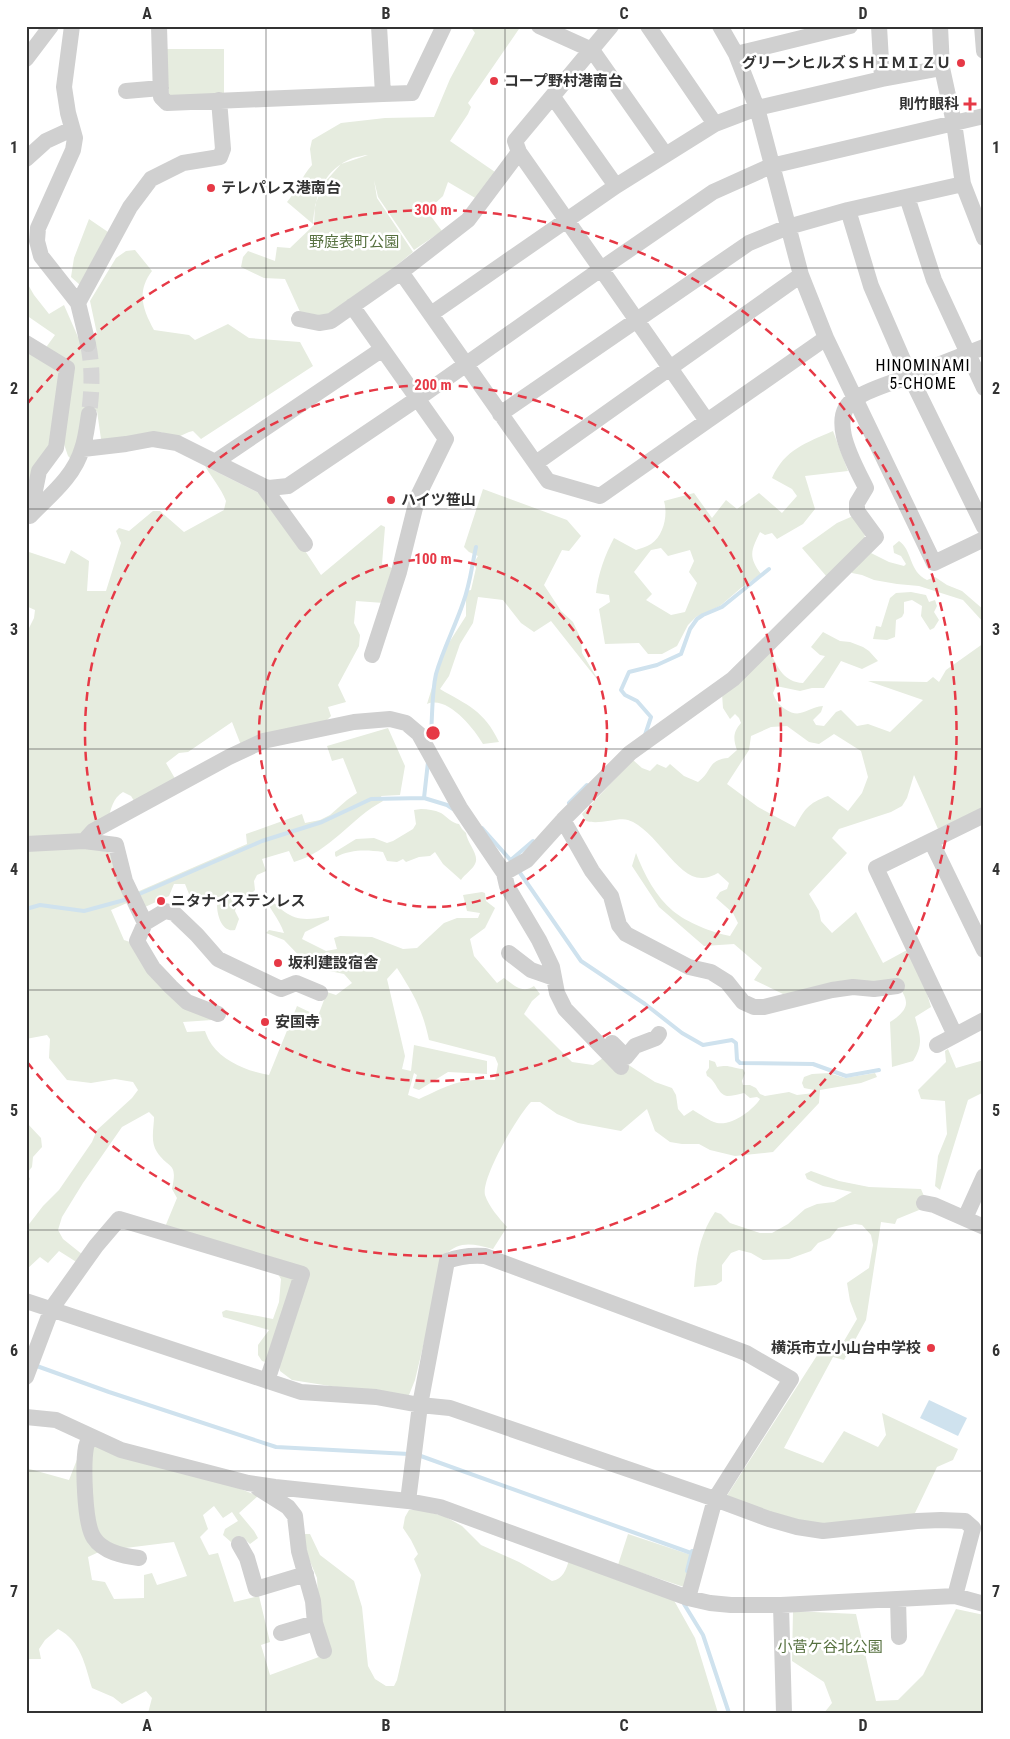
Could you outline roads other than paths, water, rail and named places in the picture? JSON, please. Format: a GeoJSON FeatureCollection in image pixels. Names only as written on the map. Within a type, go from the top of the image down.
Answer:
{"type":"FeatureCollection","features":[{"type":"Feature","properties":{"kind":"street"},"geometry":{"type":"LineString","coordinates":[[26,59],[51,26]]}},
{"type":"Feature","properties":{"kind":"street"},"geometry":{"type":"LineString","coordinates":[[72,26],[64,87],[75,138],[73,150],[38,228],[37,241],[41,256],[78,303],[88,344]]}},
{"type":"Feature","properties":{"kind":"street"},"geometry":{"type":"LineString","coordinates":[[159,26],[161,97],[167,102],[412,93],[444,26]]}},
{"type":"Feature","properties":{"kind":"street"},"geometry":{"type":"LineString","coordinates":[[379,26],[383,94]]}},
{"type":"Feature","properties":{"kind":"street"},"geometry":{"type":"LineString","coordinates":[[539,26],[592,50],[665,154]]}},
{"type":"Feature","properties":{"kind":"street"},"geometry":{"type":"LineString","coordinates":[[611,26],[515,141],[519,152],[706,421]]}},
{"type":"Feature","properties":{"kind":"street"},"geometry":{"type":"LineString","coordinates":[[648,26],[715,124]]}},
{"type":"Feature","properties":{"kind":"street"},"geometry":{"type":"LineString","coordinates":[[720,26],[736,54],[757,108],[801,275],[826,338],[934,563],[984,539]]}},
{"type":"Feature","properties":{"kind":"street"},"geometry":{"type":"LineString","coordinates":[[736,54],[850,26]]}},
{"type":"Feature","properties":{"kind":"street"},"geometry":{"type":"LineString","coordinates":[[879,26],[882,79]]}},
{"type":"Feature","properties":{"kind":"street"},"geometry":{"type":"LineString","coordinates":[[940,26],[942,68],[954,123],[963,184],[984,238]]}},
{"type":"Feature","properties":{"kind":"street"},"geometry":{"type":"LineString","coordinates":[[982,26],[984,51]]}},
{"type":"Feature","properties":{"kind":"street"},"geometry":{"type":"LineString","coordinates":[[431,314],[616,186],[715,124],[757,108],[882,79],[942,68]]}},
{"type":"Feature","properties":{"kind":"street"},"geometry":{"type":"LineString","coordinates":[[126,91],[161,88]]}},
{"type":"Feature","properties":{"kind":"street"},"geometry":{"type":"LineString","coordinates":[[553,97],[616,186]]}},
{"type":"Feature","properties":{"kind":"street"},"geometry":{"type":"LineString","coordinates":[[78,303],[130,207],[152,179],[183,163],[220,157],[223,149],[219,100]]}},
{"type":"Feature","properties":{"kind":"street"},"geometry":{"type":"LineString","coordinates":[[82,449],[153,439],[177,443],[263,486],[269,488],[288,486],[417,399],[713,192],[772,166],[984,116]]}},
{"type":"Feature","properties":{"kind":"street"},"geometry":{"type":"LineString","coordinates":[[26,159],[46,142],[72,129]]}},
{"type":"Feature","properties":{"kind":"street"},"geometry":{"type":"LineString","coordinates":[[299,319],[319,323],[330,321],[401,272],[468,220],[519,152]]}},
{"type":"Feature","properties":{"kind":"street"},"geometry":{"type":"LineString","coordinates":[[500,414],[749,242],[788,227],[848,210],[963,184]]}},
{"type":"Feature","properties":{"kind":"street"},"geometry":{"type":"LineString","coordinates":[[907,197],[934,280],[984,388]]}},
{"type":"Feature","properties":{"kind":"street"},"geometry":{"type":"LineString","coordinates":[[848,210],[871,286],[910,376],[984,527]]}},
{"type":"Feature","properties":{"kind":"street"},"geometry":{"type":"LineString","coordinates":[[401,272],[548,481],[600,496],[826,338]]}},
{"type":"Feature","properties":{"kind":"street"},"geometry":{"type":"LineString","coordinates":[[536,463],[801,275]]}},
{"type":"Feature","properties":{"kind":"street"},"geometry":{"type":"LineString","coordinates":[[352,306],[381,350],[446,439],[418,496],[399,572],[372,656]]}},
{"type":"Feature","properties":{"kind":"street"},"geometry":{"type":"LineString","coordinates":[[26,343],[68,368],[56,448],[39,471],[28,517]]}},
{"type":"Feature","properties":{"kind":"street"},"geometry":{"type":"LineString","coordinates":[[621,1068],[565,1008],[557,993],[552,967],[539,940],[507,886],[512,868],[526,860],[630,753],[733,679],[876,537],[857,511],[858,503],[866,488],[842,433],[843,411],[854,398],[984,347]]}},
{"type":"Feature","properties":{"kind":"street"},"geometry":{"type":"LineString","coordinates":[[215,462],[381,350]]}},
{"type":"Feature","properties":{"kind":"street"},"geometry":{"type":"LineString","coordinates":[[28,517],[63,483],[74,468],[82,449],[89,414]]}},
{"type":"Feature","properties":{"kind":"street"},"geometry":{"type":"LineString","coordinates":[[263,486],[305,544]]}},
{"type":"Feature","properties":{"kind":"street"},"geometry":{"type":"LineString","coordinates":[[84,841],[93,831],[229,757],[263,741],[354,722],[390,719],[406,722],[418,734],[463,813],[475,830],[512,868]]}},
{"type":"Feature","properties":{"kind":"street"},"geometry":{"type":"LineString","coordinates":[[955,1035],[876,868],[984,816]]}},
{"type":"Feature","properties":{"kind":"street"},"geometry":{"type":"LineString","coordinates":[[563,820],[592,872],[611,896],[619,925],[626,934],[689,967],[711,972],[727,982],[743,1002],[754,1007],[764,1006],[839,989],[853,987],[874,989],[897,986]]}},
{"type":"Feature","properties":{"kind":"street"},"geometry":{"type":"LineString","coordinates":[[26,844],[84,841],[116,846],[125,881],[145,923]]}},
{"type":"Feature","properties":{"kind":"street"},"geometry":{"type":"LineString","coordinates":[[931,841],[984,950]]}},
{"type":"Feature","properties":{"kind":"street"},"geometry":{"type":"LineString","coordinates":[[218,1014],[188,1002],[153,968],[137,941],[145,923],[165,911],[174,913],[218,959],[281,989],[296,983],[320,993]]}},
{"type":"Feature","properties":{"kind":"street"},"geometry":{"type":"LineString","coordinates":[[510,959],[531,970],[554,978]]}},
{"type":"Feature","properties":{"kind":"street"},"geometry":{"type":"LineString","coordinates":[[937,1045],[984,1020]]}},
{"type":"Feature","properties":{"kind":"street"},"geometry":{"type":"LineString","coordinates":[[594,1038],[602,1032],[626,1057],[635,1046],[656,1042]]}},
{"type":"Feature","properties":{"kind":"street"},"geometry":{"type":"LineString","coordinates":[[965,1218],[984,1176]]}},
{"type":"Feature","properties":{"kind":"street"},"geometry":{"type":"LineString","coordinates":[[924,1203],[934,1205],[984,1227]]}},
{"type":"Feature","properties":{"kind":"street"},"geometry":{"type":"LineString","coordinates":[[29,1369],[52,1308],[96,1246],[119,1219],[302,1274],[267,1381]]}},
{"type":"Feature","properties":{"kind":"street"},"geometry":{"type":"LineString","coordinates":[[408,1501],[420,1405],[447,1260],[459,1256],[485,1256],[746,1353],[791,1379],[715,1499],[685,1596]]}},
{"type":"Feature","properties":{"kind":"street"},"geometry":{"type":"LineString","coordinates":[[26,1300],[301,1392],[376,1397],[450,1408],[769,1519],[797,1526],[824,1531],[917,1521],[965,1521],[973,1528],[954,1596]]}},
{"type":"Feature","properties":{"kind":"street"},"geometry":{"type":"LineString","coordinates":[[26,1417],[56,1420],[121,1450],[248,1482],[274,1487],[408,1501],[440,1507],[685,1596],[710,1603],[781,1605],[954,1596],[984,1604]]}},
{"type":"Feature","properties":{"kind":"street"},"geometry":{"type":"LineString","coordinates":[[90,1436],[86,1447],[85,1486],[89,1524],[94,1538],[106,1549],[125,1556],[139,1558]]}},
{"type":"Feature","properties":{"kind":"street"},"geometry":{"type":"LineString","coordinates":[[248,1482],[288,1507],[295,1516],[299,1551],[324,1651]]}},
{"type":"Feature","properties":{"kind":"street"},"geometry":{"type":"LineString","coordinates":[[239,1544],[247,1558],[256,1589],[306,1574]]}},
{"type":"Feature","properties":{"kind":"street"},"geometry":{"type":"LineString","coordinates":[[898,1598],[899,1636]]}},
{"type":"Feature","properties":{"kind":"street"},"geometry":{"type":"LineString","coordinates":[[781,1605],[784,1713]]}},
{"type":"Feature","properties":{"kind":"street"},"geometry":{"type":"LineString","coordinates":[[281,1633],[316,1623]]}},
{"type":"Feature","properties":{"kind":"water"},"geometry":{"type":"Polygon","coordinates":[[[929,1400],[967,1418],[958,1436],[920,1418],[929,1400]]]}},
{"type":"Feature","properties":{"kind":"waterway"},"geometry":{"type":"LineString","coordinates":[[430,743],[433,691],[436,674],[465,596],[476,547]]}},
{"type":"Feature","properties":{"kind":"waterway"},"geometry":{"type":"LineString","coordinates":[[645,735],[651,717],[637,701],[625,695],[621,690],[629,672],[657,665],[681,654],[690,629],[697,619],[722,607],[769,569]]}},
{"type":"Feature","properties":{"kind":"waterway"},"geometry":{"type":"LineString","coordinates":[[424,798],[428,762]]}},
{"type":"Feature","properties":{"kind":"waterway"},"geometry":{"type":"LineString","coordinates":[[569,803],[587,785]]}},
{"type":"Feature","properties":{"kind":"waterway"},"geometry":{"type":"LineString","coordinates":[[137,895],[262,841],[322,822],[371,799],[424,798],[447,805],[453,809]]}},
{"type":"Feature","properties":{"kind":"waterway"},"geometry":{"type":"LineString","coordinates":[[482,828],[514,864]]}},
{"type":"Feature","properties":{"kind":"waterway"},"geometry":{"type":"LineString","coordinates":[[512,859],[533,841]]}},
{"type":"Feature","properties":{"kind":"waterway"},"geometry":{"type":"LineString","coordinates":[[518,870],[581,961],[645,1004],[682,1033],[703,1045],[732,1040],[736,1043],[737,1060],[740,1063],[813,1064],[846,1076],[879,1070]]}},
{"type":"Feature","properties":{"kind":"waterway"},"geometry":{"type":"LineString","coordinates":[[26,909],[40,905],[84,911],[128,899]]}},
{"type":"Feature","properties":{"kind":"waterway"},"geometry":{"type":"LineString","coordinates":[[34,1365],[109,1392],[276,1447],[409,1454]]}},
{"type":"Feature","properties":{"kind":"waterway"},"geometry":{"type":"LineString","coordinates":[[418,1455],[691,1553]]}},
{"type":"Feature","properties":{"kind":"waterway"},"geometry":{"type":"LineString","coordinates":[[687,1571],[692,1551]]}},
{"type":"Feature","properties":{"kind":"waterway"},"geometry":{"type":"LineString","coordinates":[[685,1602],[684,1604],[703,1635],[729,1713]]}},
{"type":"Feature","properties":{"kind":"tunnel"},"geometry":{"type":"LineString","coordinates":[[88,344],[92,379],[89,414]]}},
{"type":"Feature","properties":{"kind":"place","name":"グリーンヒルズＳＨＩＭＩＺＵ"},"geometry":{"type":"Point","coordinates":[961,63]}},
{"type":"Feature","properties":{"kind":"place","name":"コープ野村港南台"},"geometry":{"type":"Point","coordinates":[494,81]}},
{"type":"Feature","properties":{"kind":"place","name":"則竹眼科"},"geometry":{"type":"Point","coordinates":[970,104]}},
{"type":"Feature","properties":{"kind":"place","name":"テレパレス港南台"},"geometry":{"type":"Point","coordinates":[211,188]}},
{"type":"Feature","properties":{"kind":"place","name":"ハイツ笹山"},"geometry":{"type":"Point","coordinates":[391,500]}},
{"type":"Feature","properties":{"kind":"place","name":"ニタナイステンレス"},"geometry":{"type":"Point","coordinates":[161,901]}},
{"type":"Feature","properties":{"kind":"place","name":"坂利建設宿舎"},"geometry":{"type":"Point","coordinates":[278,963]}},
{"type":"Feature","properties":{"kind":"place","name":"安国寺"},"geometry":{"type":"Point","coordinates":[265,1022]}},
{"type":"Feature","properties":{"kind":"place","name":"横浜市立小山台中学校"},"geometry":{"type":"Point","coordinates":[931,1348]}},
{"type":"Feature","properties":{"kind":"district","name":"HINOMINAMI 5-CHOME"},"geometry":{"type":"Point","coordinates":[923,374]}},
{"type":"Feature","properties":{"kind":"park label","name":"野庭表町公園"},"geometry":{"type":"Point","coordinates":[354,242]}},
{"type":"Feature","properties":{"kind":"park label","name":"小菅ケ谷北公園"},"geometry":{"type":"Point","coordinates":[830,1647]}}]}
